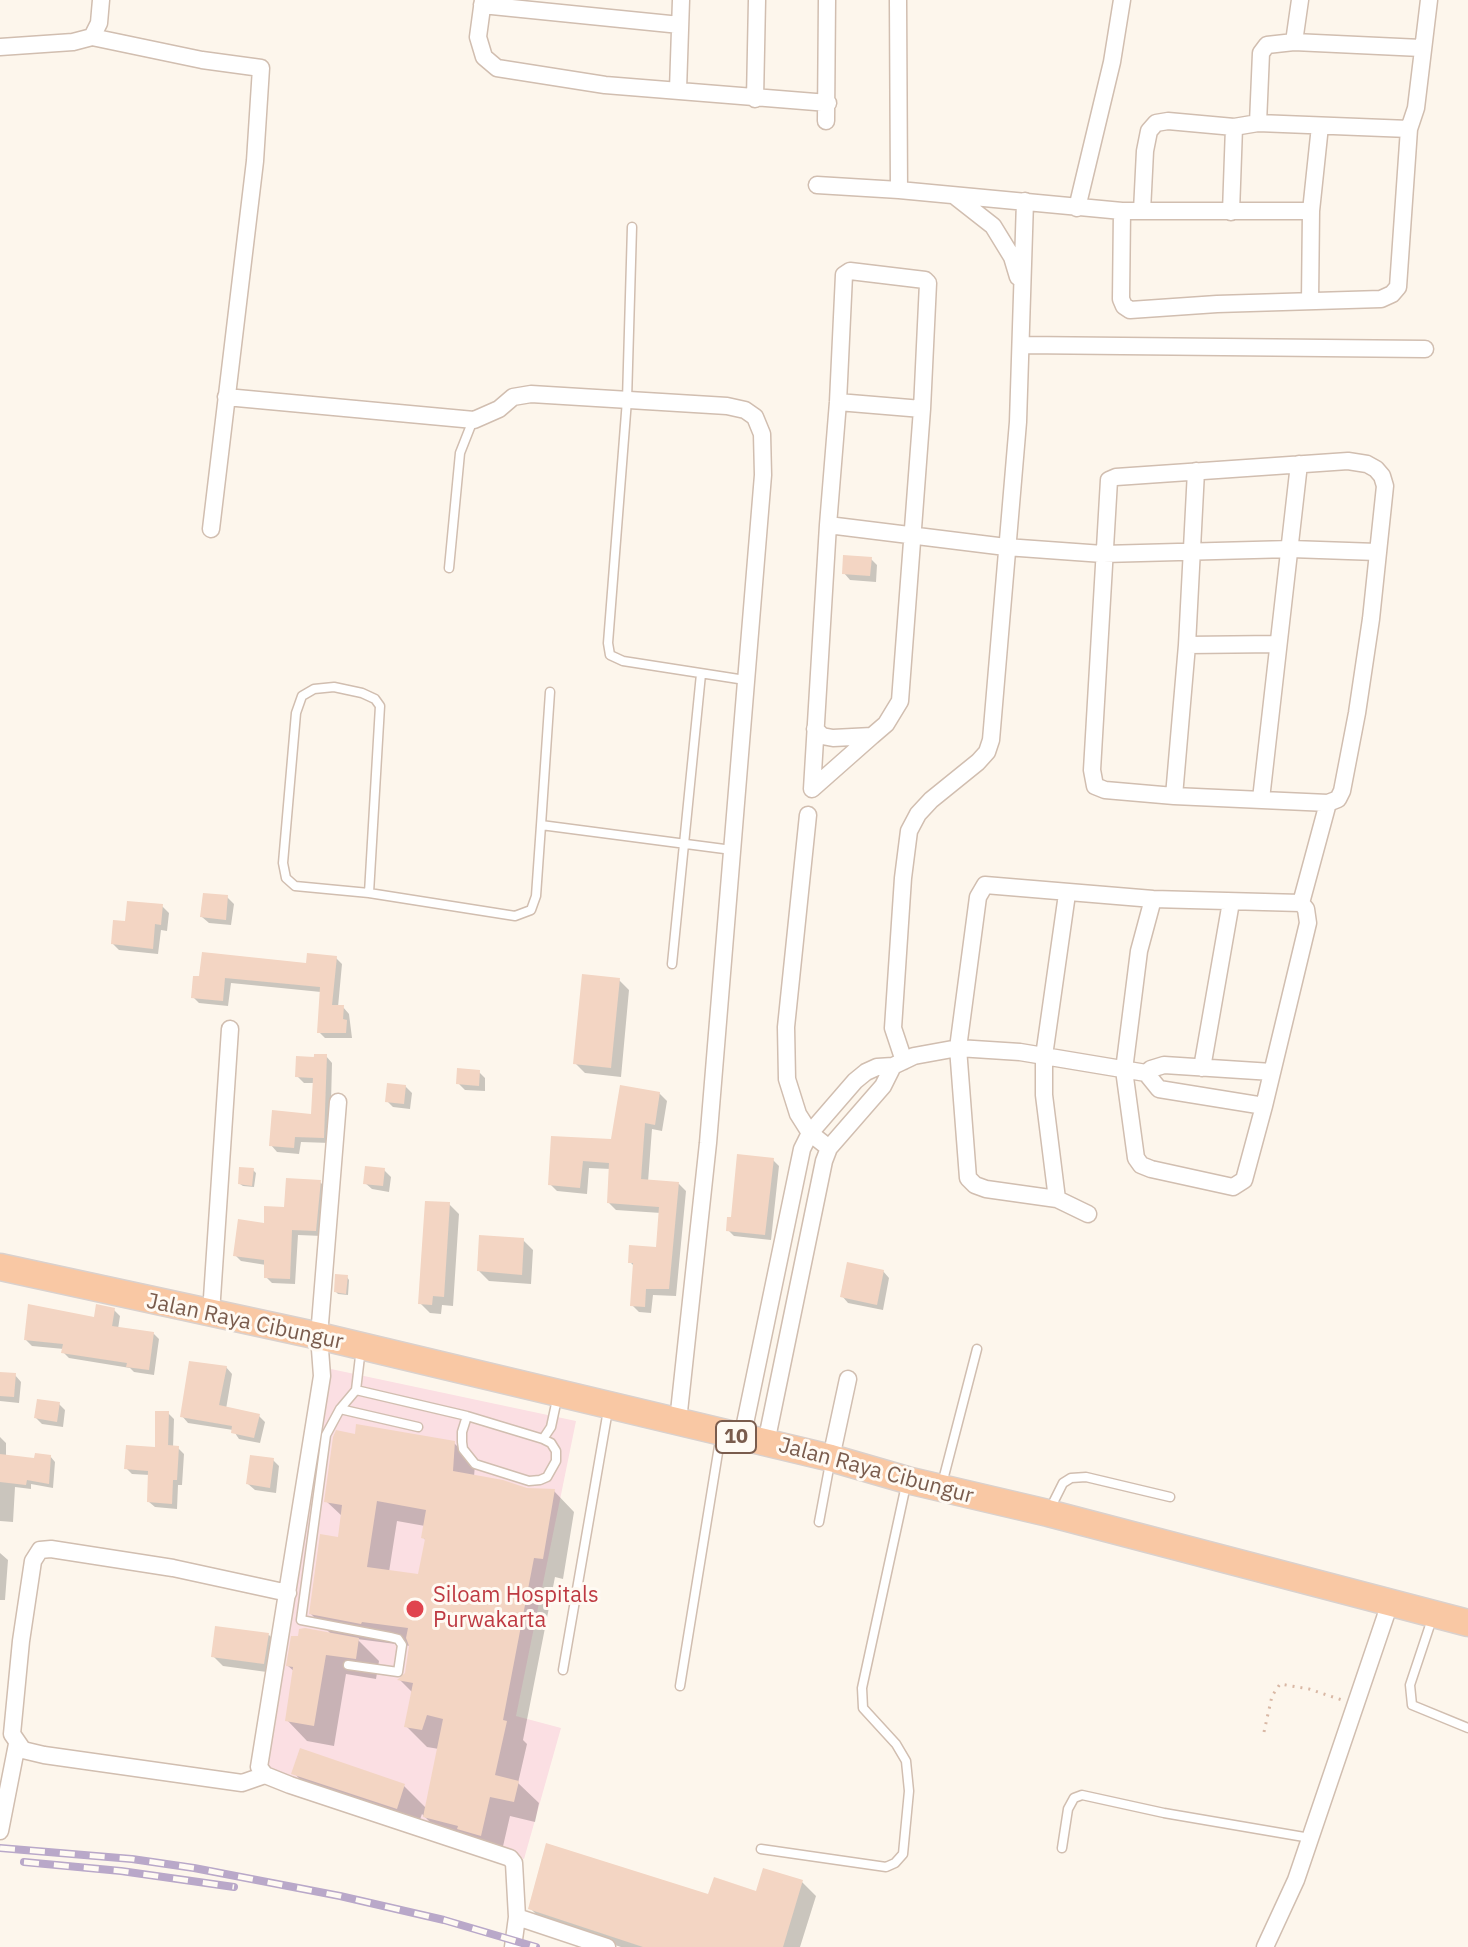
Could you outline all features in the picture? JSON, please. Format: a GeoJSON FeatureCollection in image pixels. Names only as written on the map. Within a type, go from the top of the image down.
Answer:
{"type":"FeatureCollection","features":[{"type":"Feature","properties":{"kind":"highway","name":"Jalan Raya Cibungur"},"geometry":{"type":"LineString","coordinates":[[0,1267],[319,1336],[831,1458],[940,1489],[1048,1513],[1468,1623]]}},
{"type":"Feature","properties":{"kind":"street"},"geometry":{"type":"LineString","coordinates":[[92,37],[99,23],[101,0]]}},
{"type":"Feature","properties":{"kind":"street"},"geometry":{"type":"LineString","coordinates":[[678,90],[681,0]]}},
{"type":"Feature","properties":{"kind":"street"},"geometry":{"type":"LineString","coordinates":[[755,99],[757,0]]}},
{"type":"Feature","properties":{"kind":"street"},"geometry":{"type":"LineString","coordinates":[[826,121],[827,0]]}},
{"type":"Feature","properties":{"kind":"street"},"geometry":{"type":"LineString","coordinates":[[898,0],[899,190]]}},
{"type":"Feature","properties":{"kind":"street"},"geometry":{"type":"LineString","coordinates":[[1077,208],[1112,62],[1122,0]]}},
{"type":"Feature","properties":{"kind":"street"},"geometry":{"type":"LineString","coordinates":[[1294,42],[1300,0]]}},
{"type":"Feature","properties":{"kind":"street"},"geometry":{"type":"LineString","coordinates":[[1122,211],[1121,299],[1130,310],[1381,299],[1392,294],[1398,287],[1409,129],[1416,108],[1429,0]]}},
{"type":"Feature","properties":{"kind":"street"},"geometry":{"type":"LineString","coordinates":[[680,25],[482,2],[478,37],[487,62],[497,68],[605,85],[828,103]]}},
{"type":"Feature","properties":{"kind":"street"},"geometry":{"type":"LineString","coordinates":[[0,47],[73,42],[92,37],[202,60],[261,68],[255,161],[211,529]]}},
{"type":"Feature","properties":{"kind":"street"},"geometry":{"type":"LineString","coordinates":[[1258,123],[1261,53],[1267,45],[1294,42],[1421,48]]}},
{"type":"Feature","properties":{"kind":"street"},"geometry":{"type":"LineString","coordinates":[[1142,211],[1145,151],[1149,131],[1156,123],[1168,121],[1234,127],[1258,123],[1409,129]]}},
{"type":"Feature","properties":{"kind":"street"},"geometry":{"type":"LineString","coordinates":[[1310,301],[1311,211],[1320,126]]}},
{"type":"Feature","properties":{"kind":"street"},"geometry":{"type":"LineString","coordinates":[[1231,212],[1234,127]]}},
{"type":"Feature","properties":{"kind":"street"},"geometry":{"type":"LineString","coordinates":[[817,185],[1122,211],[1311,211]]}},
{"type":"Feature","properties":{"kind":"street"},"geometry":{"type":"LineString","coordinates":[[955,196],[987,221],[1003,240],[1012,257],[1023,293]]}},
{"type":"Feature","properties":{"kind":"street"},"geometry":{"type":"LineString","coordinates":[[743,1438],[802,1264],[829,1148],[879,1092],[898,1064],[893,1028],[909,831],[918,814],[931,800],[987,752],[994,716],[1018,422],[1025,201]]}},
{"type":"Feature","properties":{"kind":"street"},"geometry":{"type":"LineString","coordinates":[[850,271],[921,279],[928,283],[922,409],[900,701],[886,724],[812,789],[838,402],[844,275],[850,271]]}},
{"type":"Feature","properties":{"kind":"street"},"geometry":{"type":"LineString","coordinates":[[1022,345],[1425,349]]}},
{"type":"Feature","properties":{"kind":"street"},"geometry":{"type":"LineString","coordinates":[[226,397],[474,420],[499,409],[513,397],[531,394],[727,406],[745,410],[755,417],[762,434],[763,475],[708,1143],[678,1421]]}},
{"type":"Feature","properties":{"kind":"street"},"geometry":{"type":"LineString","coordinates":[[838,402],[922,409]]}},
{"type":"Feature","properties":{"kind":"street"},"geometry":{"type":"LineString","coordinates":[[1348,461],[1367,464],[1382,476],[1385,486],[1364,666],[1342,791],[1335,801],[1328,803],[1174,796],[1105,790],[1095,786],[1103,554],[1109,480],[1116,477],[1299,464],[1348,461]]}},
{"type":"Feature","properties":{"kind":"street"},"geometry":{"type":"LineString","coordinates":[[1261,799],[1299,464]]}},
{"type":"Feature","properties":{"kind":"street"},"geometry":{"type":"LineString","coordinates":[[1174,796],[1187,645],[1196,471]]}},
{"type":"Feature","properties":{"kind":"street"},"geometry":{"type":"LineString","coordinates":[[828,525],[1006,547],[1103,554],[1192,549],[1377,552]]}},
{"type":"Feature","properties":{"kind":"street"},"geometry":{"type":"LineString","coordinates":[[1187,645],[1278,644]]}},
{"type":"Feature","properties":{"kind":"street"},"geometry":{"type":"LineString","coordinates":[[815,729],[822,736],[833,738],[872,736]]}},
{"type":"Feature","properties":{"kind":"street"},"geometry":{"type":"LineString","coordinates":[[1153,899],[1139,951],[1124,1070],[1136,1158],[1141,1165],[1151,1169],[1233,1187],[1240,1185],[1264,1106],[1308,923],[1309,915],[1301,903],[1328,803]]}},
{"type":"Feature","properties":{"kind":"street"},"geometry":{"type":"LineString","coordinates":[[808,815],[790,977],[787,1079],[791,1097],[810,1133],[829,1148]]}},
{"type":"Feature","properties":{"kind":"street"},"geometry":{"type":"LineString","coordinates":[[1088,1214],[1057,1199],[986,1189],[968,1178],[958,1048],[972,928],[980,890],[985,885],[1153,899],[1301,903]]}},
{"type":"Feature","properties":{"kind":"street"},"geometry":{"type":"LineString","coordinates":[[1057,1199],[1044,1095],[1044,1056],[1067,894]]}},
{"type":"Feature","properties":{"kind":"street"},"geometry":{"type":"LineString","coordinates":[[1202,1068],[1231,902]]}},
{"type":"Feature","properties":{"kind":"street"},"geometry":{"type":"LineString","coordinates":[[211,1313],[230,1029]]}},
{"type":"Feature","properties":{"kind":"street"},"geometry":{"type":"LineString","coordinates":[[743,1438],[802,1149],[810,1133],[855,1081],[877,1067],[958,1048],[1044,1056],[1146,1073],[1159,1089],[1264,1106]]}},
{"type":"Feature","properties":{"kind":"street"},"geometry":{"type":"LineString","coordinates":[[1146,1073],[1164,1065],[1272,1072]]}},
{"type":"Feature","properties":{"kind":"street"},"geometry":{"type":"LineString","coordinates":[[338,1102],[319,1336],[322,1376],[259,1760],[260,1770],[265,1775],[510,1858],[514,1863],[517,1917],[513,1947]]}},
{"type":"Feature","properties":{"kind":"street"},"geometry":{"type":"LineString","coordinates":[[779,1258],[802,1264]]}},
{"type":"Feature","properties":{"kind":"street"},"geometry":{"type":"LineString","coordinates":[[831,1458],[848,1379]]}},
{"type":"Feature","properties":{"kind":"street"},"geometry":{"type":"LineString","coordinates":[[265,1775],[242,1783],[23,1750],[12,1734],[21,1641],[33,1561],[40,1550],[51,1549],[173,1568],[288,1593]]}},
{"type":"Feature","properties":{"kind":"street"},"geometry":{"type":"LineString","coordinates":[[1265,1947],[1296,1880],[1390,1603]]}},
{"type":"Feature","properties":{"kind":"street"},"geometry":{"type":"LineString","coordinates":[[0,1831],[17,1744]]}},
{"type":"Feature","properties":{"kind":"street"},"geometry":{"type":"LineString","coordinates":[[517,1917],[607,1947]]}},
{"type":"Feature","properties":{"kind":"lane"},"geometry":{"type":"LineString","coordinates":[[632,227],[627,400],[609,628],[610,655],[623,661],[745,680]]}},
{"type":"Feature","properties":{"kind":"lane"},"geometry":{"type":"LineString","coordinates":[[449,568],[460,453],[474,420]]}},
{"type":"Feature","properties":{"kind":"lane"},"geometry":{"type":"LineString","coordinates":[[672,964],[701,674]]}},
{"type":"Feature","properties":{"kind":"lane"},"geometry":{"type":"LineString","coordinates":[[369,893],[380,706],[375,699],[362,693],[334,687],[314,689],[302,696],[296,713],[283,863],[286,878],[295,886],[369,893],[515,916],[531,910],[536,896],[550,692]]}},
{"type":"Feature","properties":{"kind":"lane"},"geometry":{"type":"LineString","coordinates":[[541,825],[732,850]]}},
{"type":"Feature","properties":{"kind":"lane"},"geometry":{"type":"LineString","coordinates":[[348,1665],[398,1672],[402,1645],[398,1639],[390,1637],[301,1620],[326,1435],[340,1409],[356,1390],[361,1347]]}},
{"type":"Feature","properties":{"kind":"lane"},"geometry":{"type":"LineString","coordinates":[[940,1489],[977,1349]]}},
{"type":"Feature","properties":{"kind":"lane"},"geometry":{"type":"LineString","coordinates":[[356,1390],[467,1416],[543,1439],[551,1443],[556,1451],[556,1461],[547,1477],[529,1481],[475,1464],[463,1449],[462,1432],[467,1416]]}},
{"type":"Feature","properties":{"kind":"lane"},"geometry":{"type":"LineString","coordinates":[[543,1439],[551,1427],[559,1393]]}},
{"type":"Feature","properties":{"kind":"lane"},"geometry":{"type":"LineString","coordinates":[[563,1670],[608,1405]]}},
{"type":"Feature","properties":{"kind":"lane"},"geometry":{"type":"LineString","coordinates":[[340,1409],[418,1427]]}},
{"type":"Feature","properties":{"kind":"lane"},"geometry":{"type":"LineString","coordinates":[[680,1686],[743,1438]]}},
{"type":"Feature","properties":{"kind":"lane"},"geometry":{"type":"LineString","coordinates":[[819,1522],[831,1458]]}},
{"type":"Feature","properties":{"kind":"lane"},"geometry":{"type":"LineString","coordinates":[[1048,1513],[1063,1483],[1071,1478],[1086,1477],[1170,1497]]}},
{"type":"Feature","properties":{"kind":"lane"},"geometry":{"type":"LineString","coordinates":[[761,1849],[886,1867],[903,1854],[909,1791],[906,1761],[896,1744],[863,1708],[862,1688],[907,1480]]}},
{"type":"Feature","properties":{"kind":"lane"},"geometry":{"type":"LineString","coordinates":[[1434,1613],[1410,1685],[1412,1705],[1468,1728]]}},
{"type":"Feature","properties":{"kind":"lane"},"geometry":{"type":"LineString","coordinates":[[1062,1848],[1068,1809],[1074,1798],[1082,1795],[1164,1813],[1310,1838]]}},
{"type":"Feature","properties":{"kind":"path"},"geometry":{"type":"LineString","coordinates":[[1264,1732],[1272,1696],[1277,1686],[1283,1683],[1357,1705]]}},
{"type":"Feature","properties":{"kind":"shaded area","name":"Siloam Hospitals Purwakarta"},"geometry":{"type":"Polygon","coordinates":[[[331,1369],[576,1421],[516,1716],[561,1728],[524,1859],[264,1774],[331,1369]]]}},
{"type":"Feature","properties":{"kind":"building"},"geometry":{"type":"Polygon","coordinates":[[[843,555],[872,557],[870,576],[842,574],[843,555]]]}},
{"type":"Feature","properties":{"kind":"building"},"geometry":{"type":"Polygon","coordinates":[[[203,893],[228,895],[226,920],[200,917],[203,893]]]}},
{"type":"Feature","properties":{"kind":"building"},"geometry":{"type":"Polygon","coordinates":[[[127,901],[163,904],[161,925],[155,924],[153,949],[111,944],[113,920],[125,921],[127,901]]]}},
{"type":"Feature","properties":{"kind":"building"},"geometry":{"type":"Polygon","coordinates":[[[202,952],[306,963],[307,953],[337,956],[332,1005],[344,1005],[346,1033],[317,1033],[320,987],[225,978],[223,1001],[191,998],[193,976],[199,976],[202,952]]]}},
{"type":"Feature","properties":{"kind":"building"},"geometry":{"type":"Polygon","coordinates":[[[582,974],[620,978],[611,1068],[573,1064],[582,974]]]}},
{"type":"Feature","properties":{"kind":"building"},"geometry":{"type":"Polygon","coordinates":[[[314,1054],[327,1054],[324,1138],[295,1137],[294,1148],[269,1146],[272,1110],[311,1114],[313,1078],[295,1077],[296,1056],[314,1057],[314,1054]]]}},
{"type":"Feature","properties":{"kind":"building"},"geometry":{"type":"Polygon","coordinates":[[[457,1068],[480,1070],[479,1086],[456,1084],[457,1068]]]}},
{"type":"Feature","properties":{"kind":"building"},"geometry":{"type":"Polygon","coordinates":[[[387,1083],[406,1085],[404,1104],[385,1102],[387,1083]]]}},
{"type":"Feature","properties":{"kind":"building"},"geometry":{"type":"Polygon","coordinates":[[[620,1085],[660,1092],[655,1125],[645,1123],[641,1179],[679,1182],[669,1289],[646,1289],[645,1307],[630,1306],[633,1263],[628,1263],[629,1245],[656,1247],[659,1207],[607,1203],[609,1163],[583,1161],[580,1188],[548,1185],[551,1136],[611,1139],[620,1085]]]}},
{"type":"Feature","properties":{"kind":"building"},"geometry":{"type":"Polygon","coordinates":[[[737,1154],[774,1158],[765,1235],[726,1231],[727,1217],[731,1217],[737,1154]]]}},
{"type":"Feature","properties":{"kind":"building"},"geometry":{"type":"Polygon","coordinates":[[[365,1166],[385,1168],[383,1186],[363,1184],[365,1166]]]}},
{"type":"Feature","properties":{"kind":"building"},"geometry":{"type":"Polygon","coordinates":[[[239,1167],[254,1168],[252,1186],[238,1184],[239,1167]]]}},
{"type":"Feature","properties":{"kind":"building"},"geometry":{"type":"Polygon","coordinates":[[[286,1178],[321,1180],[316,1231],[292,1230],[290,1279],[264,1278],[264,1260],[233,1256],[238,1219],[264,1223],[264,1206],[284,1207],[286,1178]]]}},
{"type":"Feature","properties":{"kind":"building"},"geometry":{"type":"Polygon","coordinates":[[[425,1201],[450,1202],[444,1297],[433,1296],[432,1305],[418,1304],[425,1201]]]}},
{"type":"Feature","properties":{"kind":"building"},"geometry":{"type":"Polygon","coordinates":[[[479,1235],[524,1238],[522,1275],[477,1271],[479,1235]]]}},
{"type":"Feature","properties":{"kind":"building"},"geometry":{"type":"Polygon","coordinates":[[[847,1262],[884,1270],[877,1305],[840,1297],[847,1262]]]}},
{"type":"Feature","properties":{"kind":"building"},"geometry":{"type":"Polygon","coordinates":[[[335,1274],[348,1275],[346,1294],[334,1292],[335,1274]]]}},
{"type":"Feature","properties":{"kind":"building"},"geometry":{"type":"Polygon","coordinates":[[[28,1304],[94,1317],[96,1304],[115,1308],[112,1326],[154,1332],[149,1370],[126,1367],[127,1363],[61,1353],[63,1344],[24,1340],[28,1304]]]}},
{"type":"Feature","properties":{"kind":"building"},"geometry":{"type":"Polygon","coordinates":[[[189,1361],[227,1366],[219,1405],[260,1414],[254,1438],[231,1433],[232,1426],[180,1417],[189,1361]]]}},
{"type":"Feature","properties":{"kind":"building"},"geometry":{"type":"Polygon","coordinates":[[[0,1372],[16,1373],[14,1397],[0,1396],[0,1372]]]}},
{"type":"Feature","properties":{"kind":"building"},"geometry":{"type":"Polygon","coordinates":[[[37,1399],[60,1402],[57,1422],[34,1418],[37,1399]]]}},
{"type":"Feature","properties":{"kind":"building"},"geometry":{"type":"Polygon","coordinates":[[[155,1411],[169,1411],[168,1445],[179,1446],[172,1504],[147,1502],[148,1471],[124,1469],[126,1445],[155,1447],[155,1411]]]}},
{"type":"Feature","properties":{"kind":"building"},"geometry":{"type":"Polygon","coordinates":[[[356,1424],[455,1441],[453,1471],[503,1480],[527,1488],[555,1489],[543,1559],[534,1558],[495,1775],[519,1781],[514,1802],[490,1797],[481,1836],[423,1817],[443,1719],[427,1715],[422,1730],[404,1727],[413,1683],[397,1680],[405,1673],[408,1628],[361,1624],[309,1614],[320,1534],[338,1537],[342,1505],[324,1502],[333,1437],[336,1430],[355,1434],[356,1424]],[[377,1501],[367,1567],[418,1574],[425,1539],[421,1538],[426,1510],[377,1501]]]}},
{"type":"Feature","properties":{"kind":"building"},"geometry":{"type":"Polygon","coordinates":[[[35,1453],[51,1455],[49,1484],[27,1480],[26,1485],[0,1482],[0,1454],[34,1458],[35,1453]]]}},
{"type":"Feature","properties":{"kind":"building"},"geometry":{"type":"Polygon","coordinates":[[[250,1455],[274,1458],[270,1488],[246,1484],[250,1455]]]}},
{"type":"Feature","properties":{"kind":"building"},"geometry":{"type":"Polygon","coordinates":[[[215,1626],[269,1633],[264,1664],[211,1657],[215,1626]]]}},
{"type":"Feature","properties":{"kind":"building"},"geometry":{"type":"Polygon","coordinates":[[[299,1629],[359,1638],[356,1659],[326,1655],[314,1726],[285,1721],[293,1667],[286,1666],[291,1636],[298,1636],[299,1629]]]}},
{"type":"Feature","properties":{"kind":"building"},"geometry":{"type":"Polygon","coordinates":[[[300,1748],[405,1784],[397,1809],[291,1774],[300,1748]]]}},
{"type":"Feature","properties":{"kind":"building"},"geometry":{"type":"Polygon","coordinates":[[[546,1843],[708,1894],[714,1877],[756,1891],[763,1868],[803,1880],[783,1947],[643,1947],[528,1909],[546,1843]]]}},
{"type":"Feature","properties":{"kind":"railway"},"geometry":{"type":"LineString","coordinates":[[0,1848],[132,1859],[194,1868],[444,1920],[536,1947]]}},
{"type":"Feature","properties":{"kind":"railway"},"geometry":{"type":"LineString","coordinates":[[24,1862],[121,1871],[234,1887]]}},
{"type":"Feature","properties":{"kind":"place","name":"Siloam Hospitals Purwakarta"},"geometry":{"type":"Point","coordinates":[415,1609]}}]}
